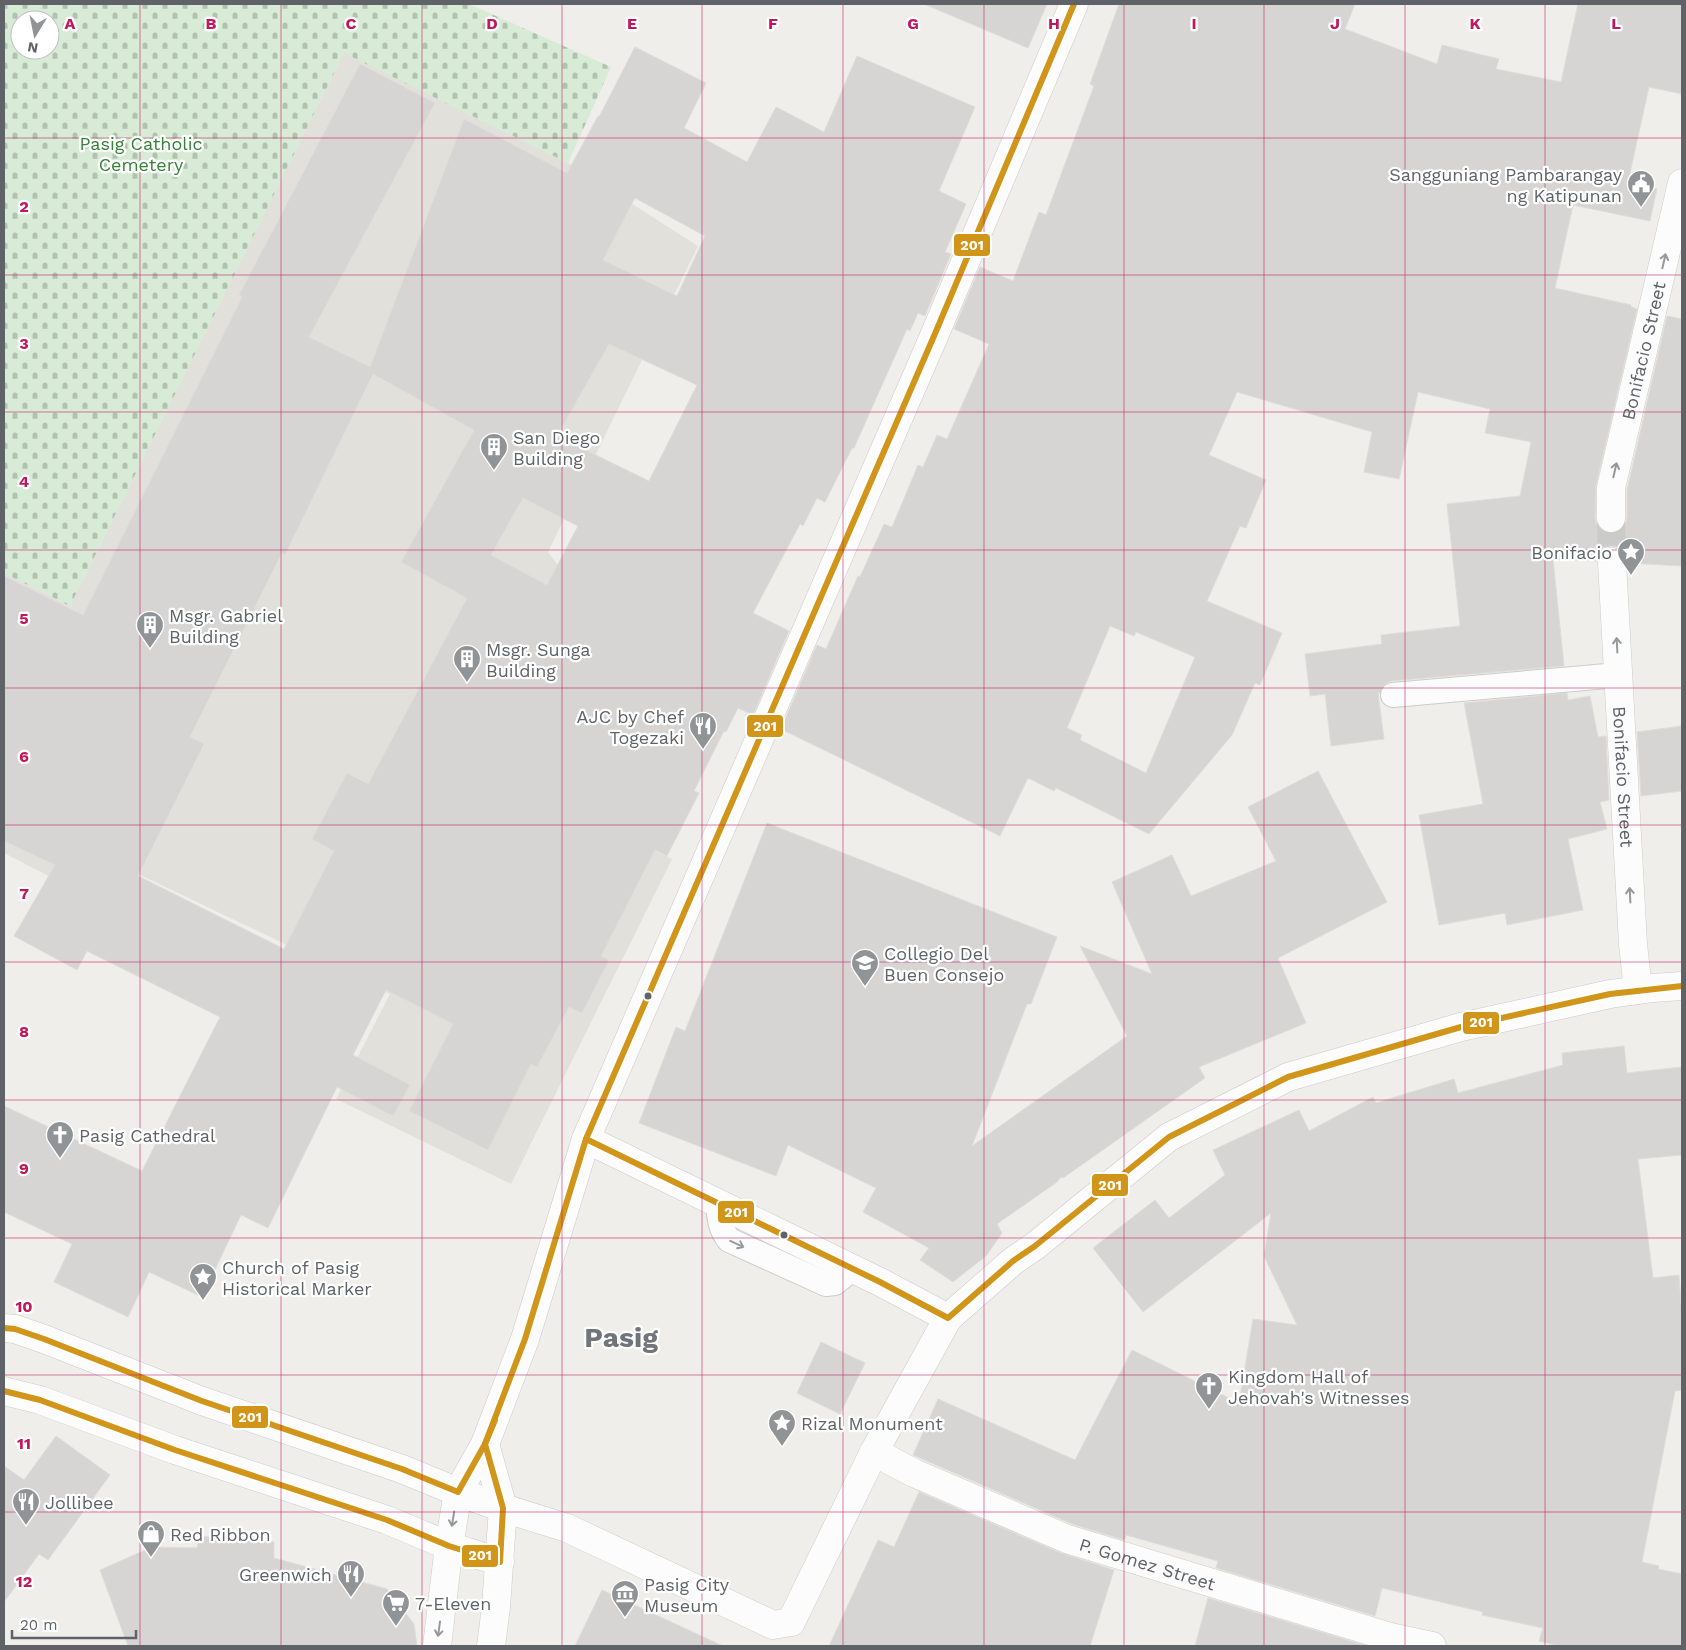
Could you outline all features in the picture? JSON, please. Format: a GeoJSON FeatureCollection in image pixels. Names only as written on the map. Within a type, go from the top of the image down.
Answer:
{"type":"FeatureCollection","features":[{"type":"Feature","properties":{"kind":"main road"},"geometry":{"type":"LineString","coordinates":[[436,1646],[458,1492],[485,1444],[525,1340],[586,1139],[930,345],[1074,4]]}},
{"type":"Feature","properties":{"kind":"main road","name":"Bonifacio Street"},"geometry":{"type":"LineString","coordinates":[[1611,518],[1611,488],[1682,183]]}},
{"type":"Feature","properties":{"kind":"main road","name":"Bonifacio Street"},"geometry":{"type":"LineString","coordinates":[[1612,562],[1632,934],[1638,990]]}},
{"type":"Feature","properties":{"kind":"main road"},"geometry":{"type":"LineString","coordinates":[[4,1328],[44,1339],[202,1401],[402,1469],[503,1508],[567,1528],[773,1625],[791,1622],[874,1452],[948,1318],[1014,1261],[1169,1137],[1288,1077],[1462,1027],[1610,994],[1682,986]]}},
{"type":"Feature","properties":{"kind":"main road"},"geometry":{"type":"LineString","coordinates":[[586,1139],[948,1318]]}},
{"type":"Feature","properties":{"kind":"main road"},"geometry":{"type":"LineString","coordinates":[[4,1391],[40,1400],[175,1450],[387,1520],[449,1546],[500,1562]]}},
{"type":"Feature","properties":{"kind":"main road"},"geometry":{"type":"LineString","coordinates":[[485,1444],[503,1508],[500,1562],[491,1646]]}},
{"type":"Feature","properties":{"kind":"main road","name":"P. Gomez Street"},"geometry":{"type":"LineString","coordinates":[[874,1452],[914,1473],[1067,1538],[1390,1637],[1432,1646]]}},
{"type":"Feature","properties":{"kind":"lane"},"geometry":{"type":"LineString","coordinates":[[1393,695],[1618,675]]}},
{"type":"Feature","properties":{"kind":"shaded area"},"geometry":{"type":"Polygon","coordinates":[[[344,52],[568,163],[698,246],[548,552],[571,583],[482,767],[672,859],[511,1184],[336,1099],[390,994],[134,872],[115,910],[4,853],[4,573],[70,606],[344,52]]]}},
{"type":"Feature","properties":{"kind":"green space","name":"Pasig Catholic Cemetery"},"geometry":{"type":"Polygon","coordinates":[[[4,4],[469,4],[611,67],[568,163],[344,53],[70,606],[4,573],[4,4]]]}},
{"type":"Feature","properties":{"kind":"building"},"geometry":{"type":"Polygon","coordinates":[[[924,4],[1047,4],[1028,48],[924,4]]]}},
{"type":"Feature","properties":{"kind":"building"},"geometry":{"type":"Polygon","coordinates":[[[1119,4],[1355,4],[1345,29],[1437,64],[1442,45],[1499,59],[1496,69],[1561,82],[1578,4],[1682,4],[1682,94],[1649,87],[1628,182],[1657,189],[1650,221],[1573,205],[1555,288],[1631,305],[1631,307],[1637,309],[1596,485],[1595,518],[1597,525],[1603,531],[1611,534],[1619,531],[1625,525],[1627,518],[1627,490],[1667,316],[1682,319],[1682,566],[1628,563],[1625,553],[1619,548],[1612,546],[1603,549],[1598,555],[1597,561],[1553,559],[1564,666],[1391,681],[1385,684],[1380,693],[1378,693],[1384,739],[1331,746],[1325,694],[1310,696],[1305,654],[1382,644],[1381,635],[1460,626],[1447,504],[1520,496],[1531,442],[1485,433],[1490,409],[1418,392],[1399,479],[1364,472],[1372,432],[1237,392],[1209,455],[1266,480],[1246,528],[1240,526],[1207,601],[1282,633],[1260,685],[1255,683],[1232,735],[1149,834],[1056,788],[1054,791],[1028,778],[1000,836],[781,729],[817,645],[826,649],[858,576],[860,577],[884,524],[892,527],[918,465],[923,467],[937,435],[947,439],[989,344],[954,329],[980,267],[1013,281],[1039,212],[1046,215],[1094,86],[1090,84],[1119,4]],[[1110,626],[1067,728],[1082,735],[1080,740],[1146,773],[1195,657],[1136,632],[1134,636],[1110,626]]]}},
{"type":"Feature","properties":{"kind":"building"},"geometry":{"type":"Polygon","coordinates":[[[635,47],[706,83],[684,128],[747,162],[776,107],[824,132],[857,56],[975,107],[939,191],[966,204],[945,252],[951,254],[925,316],[918,313],[910,331],[907,329],[854,448],[852,448],[825,502],[817,498],[803,526],[800,524],[753,613],[789,631],[753,715],[738,708],[726,732],[724,731],[694,791],[699,793],[667,856],[655,850],[601,956],[609,960],[582,1013],[569,1007],[537,1067],[531,1064],[488,1150],[409,1111],[453,1024],[386,990],[353,1055],[410,1085],[393,1116],[337,1087],[268,1228],[241,1215],[202,1297],[149,1272],[128,1317],[54,1282],[72,1244],[4,1212],[4,1106],[142,1171],[220,1017],[87,951],[77,970],[14,936],[55,865],[4,841],[4,576],[83,615],[242,297],[239,295],[360,64],[435,103],[309,337],[370,367],[464,119],[567,173],[599,117],[635,47]],[[635,198],[603,260],[677,296],[705,236],[635,198]],[[609,344],[557,436],[649,481],[697,385],[609,344]],[[373,374],[285,555],[282,553],[190,737],[204,744],[138,876],[284,949],[334,851],[312,839],[347,773],[368,784],[467,598],[401,562],[474,430],[373,374]],[[523,498],[491,555],[547,585],[578,526],[523,498]]]}},
{"type":"Feature","properties":{"kind":"building"},"geometry":{"type":"Polygon","coordinates":[[[1567,693],[1568,700],[1590,696],[1598,737],[1606,736],[1609,800],[1600,802],[1607,829],[1568,839],[1583,910],[1507,925],[1505,913],[1439,925],[1419,815],[1483,804],[1464,703],[1567,693]]]}},
{"type":"Feature","properties":{"kind":"building"},"geometry":{"type":"Polygon","coordinates":[[[1682,726],[1682,791],[1641,796],[1637,732],[1682,726]]]}},
{"type":"Feature","properties":{"kind":"building"},"geometry":{"type":"Polygon","coordinates":[[[1318,771],[1387,902],[1278,958],[1306,1023],[1199,1067],[1205,1078],[1063,1178],[1061,1177],[1057,1182],[997,1224],[1002,1233],[986,1256],[953,1282],[920,1260],[929,1248],[863,1212],[876,1188],[788,1145],[776,1176],[639,1123],[676,1027],[685,1031],[767,823],[1057,937],[1031,1004],[1027,1004],[972,1146],[1127,1036],[1080,946],[1152,974],[1112,882],[1172,855],[1191,896],[1276,861],[1248,807],[1318,771]]]}},
{"type":"Feature","properties":{"kind":"building"},"geometry":{"type":"Polygon","coordinates":[[[1624,1046],[1627,1073],[1682,1067],[1682,1155],[1638,1159],[1653,1278],[1679,1275],[1682,1319],[1682,1390],[1675,1391],[1642,1562],[1659,1566],[1658,1569],[1682,1574],[1682,1646],[1559,1646],[1539,1641],[1543,1628],[1482,1615],[1483,1612],[1382,1588],[1375,1616],[1216,1568],[1218,1561],[1126,1535],[1124,1540],[1072,1524],[913,1455],[938,1399],[1075,1460],[1132,1350],[1239,1403],[1253,1319],[1297,1325],[1264,1256],[1271,1213],[1143,1312],[1093,1248],[1155,1200],[1169,1218],[1225,1175],[1213,1150],[1299,1110],[1309,1131],[1373,1097],[1376,1103],[1454,1079],[1458,1093],[1563,1065],[1562,1053],[1624,1046]]]}},
{"type":"Feature","properties":{"kind":"building"},"geometry":{"type":"Polygon","coordinates":[[[821,1342],[865,1363],[840,1414],[797,1393],[821,1342]]]}},
{"type":"Feature","properties":{"kind":"building"},"geometry":{"type":"Polygon","coordinates":[[[56,1436],[110,1475],[48,1560],[39,1554],[4,1602],[4,1466],[24,1480],[56,1436]]]}},
{"type":"Feature","properties":{"kind":"building"},"geometry":{"type":"Polygon","coordinates":[[[919,1492],[1061,1553],[1114,1570],[1090,1646],[829,1646],[878,1540],[894,1547],[919,1492]]]}},
{"type":"Feature","properties":{"kind":"building"},"geometry":{"type":"Polygon","coordinates":[[[199,1536],[274,1542],[274,1558],[387,1589],[414,1624],[417,1646],[128,1646],[100,1570],[152,1547],[197,1548],[199,1536]]]}},
{"type":"Feature","properties":{"kind":"building","name":"Pasig City Museum"},"geometry":{"type":"Polygon","coordinates":[[[602,1590],[723,1646],[575,1646],[602,1590]]]}},
{"type":"Feature","properties":{"kind":"building"},"geometry":{"type":"Polygon","coordinates":[[[1208,1598],[1367,1646],[1195,1646],[1208,1598]]]}},
{"type":"Feature","properties":{"kind":"tunnel"},"geometry":{"type":"LineString","coordinates":[[1611,518],[1612,562]]}},
{"type":"Feature","properties":{"kind":"transit line","name":"201"},"geometry":{"type":"LineString","coordinates":[[4,1328],[15,1329],[44,1339],[202,1401],[402,1469],[458,1492],[485,1444],[525,1339],[586,1139],[934,336],[1074,4]]}},
{"type":"Feature","properties":{"kind":"transit line","name":"201"},"geometry":{"type":"LineString","coordinates":[[586,1139],[880,1282],[948,1318],[1013,1261],[1035,1246],[1169,1137],[1288,1077],[1461,1027],[1610,994],[1682,986]]}},
{"type":"Feature","properties":{"kind":"transit line","name":"201"},"geometry":{"type":"LineString","coordinates":[[4,1391],[40,1400],[175,1450],[387,1520],[449,1546],[500,1562],[503,1508],[485,1444],[495,1420]]}},
{"type":"Feature","properties":{"kind":"place","name":"Sangguniang Pambarangay ng Katipunan"},"geometry":{"type":"Point","coordinates":[1641,208]}},
{"type":"Feature","properties":{"kind":"place","name":"San Diego Building"},"geometry":{"type":"Point","coordinates":[494,471]}},
{"type":"Feature","properties":{"kind":"place","name":"Bonifacio"},"geometry":{"type":"Point","coordinates":[1631,576]}},
{"type":"Feature","properties":{"kind":"place","name":"Msgr. Gabriel Building"},"geometry":{"type":"Point","coordinates":[150,649]}},
{"type":"Feature","properties":{"kind":"place","name":"Msgr. Sunga Building"},"geometry":{"type":"Point","coordinates":[467,683]}},
{"type":"Feature","properties":{"kind":"place","name":"AJC by Chef Togezaki"},"geometry":{"type":"Point","coordinates":[703,750]}},
{"type":"Feature","properties":{"kind":"place","name":"Collegio Del Buen Consejo"},"geometry":{"type":"Point","coordinates":[865,987]}},
{"type":"Feature","properties":{"kind":"place","name":"Pasig Cathedral"},"geometry":{"type":"Point","coordinates":[60,1159]}},
{"type":"Feature","properties":{"kind":"place","name":"Church of Pasig Historical Marker"},"geometry":{"type":"Point","coordinates":[203,1301]}},
{"type":"Feature","properties":{"kind":"place","name":"Kingdom Hall of Jehovah's Witnesses"},"geometry":{"type":"Point","coordinates":[1209,1410]}},
{"type":"Feature","properties":{"kind":"place","name":"Rizal Monument"},"geometry":{"type":"Point","coordinates":[782,1447]}},
{"type":"Feature","properties":{"kind":"place","name":"Jollibee"},"geometry":{"type":"Point","coordinates":[26,1526]}},
{"type":"Feature","properties":{"kind":"place","name":"Red Ribbon"},"geometry":{"type":"Point","coordinates":[151,1558]}},
{"type":"Feature","properties":{"kind":"place","name":"Greenwich"},"geometry":{"type":"Point","coordinates":[351,1598]}},
{"type":"Feature","properties":{"kind":"place","name":"Pasig City Museum"},"geometry":{"type":"Point","coordinates":[625,1618]}},
{"type":"Feature","properties":{"kind":"place","name":"7-Eleven"},"geometry":{"type":"Point","coordinates":[396,1627]}},
{"type":"Feature","properties":{"kind":"district","name":"Pasig"},"geometry":{"type":"Point","coordinates":[621,1337]}}]}
